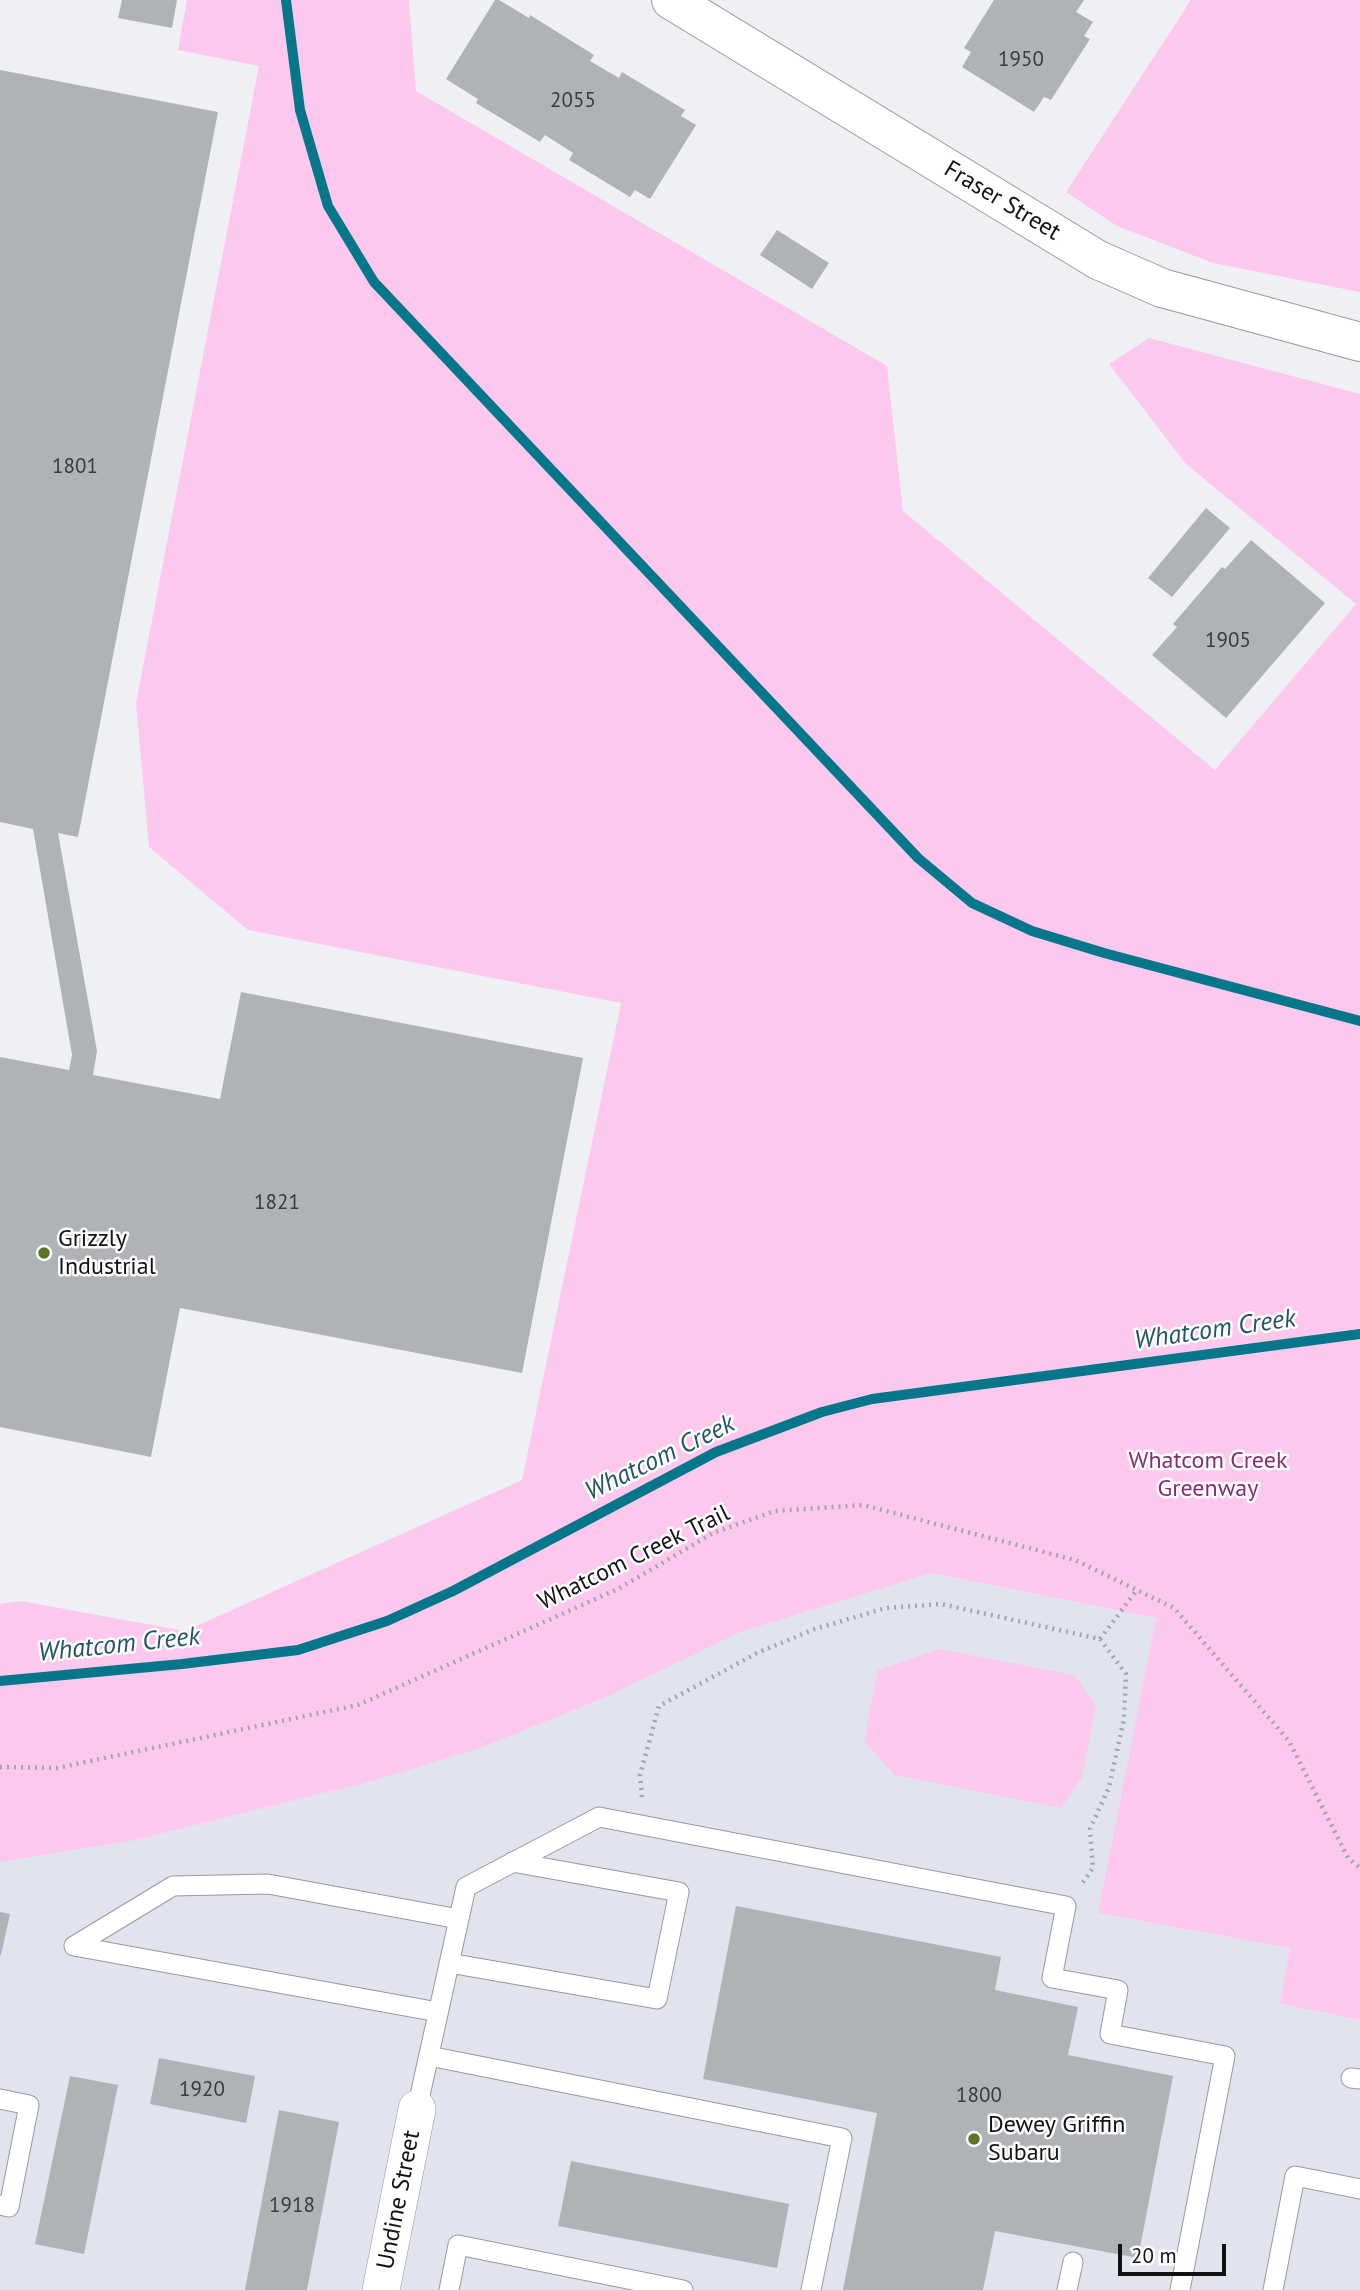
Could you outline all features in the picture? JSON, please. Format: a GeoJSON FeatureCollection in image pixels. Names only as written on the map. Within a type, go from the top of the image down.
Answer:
{"type":"FeatureCollection","features":[{"type":"Feature","properties":{"kind":"street","name":"Fraser Street"},"geometry":{"type":"LineString","coordinates":[[671,0],[1098,260],[1162,288],[1360,342]]}},
{"type":"Feature","properties":{"kind":"street","name":"Undine Street"},"geometry":{"type":"LineString","coordinates":[[381,2290],[417,2109]]}},
{"type":"Feature","properties":{"kind":"lane"},"geometry":{"type":"LineString","coordinates":[[417,2109],[466,1886],[599,1817],[1066,1906],[1052,1978],[1118,1990],[1110,2034],[1225,2056],[1180,2290]]}},
{"type":"Feature","properties":{"kind":"lane"},"geometry":{"type":"LineString","coordinates":[[449,1963],[657,1999],[679,1892],[512,1862]]}},
{"type":"Feature","properties":{"kind":"lane"},"geometry":{"type":"LineString","coordinates":[[438,2012],[74,1947],[173,1886],[268,1884],[459,1919]]}},
{"type":"Feature","properties":{"kind":"lane"},"geometry":{"type":"LineString","coordinates":[[429,2056],[842,2138],[811,2290]]}},
{"type":"Feature","properties":{"kind":"lane"},"geometry":{"type":"LineString","coordinates":[[0,2099],[29,2105],[9,2207],[0,2205]]}},
{"type":"Feature","properties":{"kind":"lane"},"geometry":{"type":"LineString","coordinates":[[1273,2290],[1295,2176],[1360,2189]]}},
{"type":"Feature","properties":{"kind":"lane"},"geometry":{"type":"LineString","coordinates":[[449,2290],[458,2245],[683,2290]]}},
{"type":"Feature","properties":{"kind":"lane"},"geometry":{"type":"LineString","coordinates":[[1067,2290],[1073,2262]]}},
{"type":"Feature","properties":{"kind":"path","name":"Whatcom Creek Trail"},"geometry":{"type":"LineString","coordinates":[[0,1767],[57,1768],[358,1705],[618,1589],[713,1533],[775,1511],[863,1505],[1075,1560],[1174,1608],[1289,1741],[1348,1858],[1360,1868]]}},
{"type":"Feature","properties":{"kind":"path"},"geometry":{"type":"LineString","coordinates":[[1100,1639],[1137,1590]]}},
{"type":"Feature","properties":{"kind":"path"},"geometry":{"type":"LineString","coordinates":[[646,1826],[640,1775],[659,1706],[757,1653],[815,1629],[886,1608],[941,1604],[1100,1639],[1126,1674],[1124,1719],[1109,1787],[1090,1829],[1093,1868],[1066,1906]]}},
{"type":"Feature","properties":{"kind":"shaded area"},"geometry":{"type":"Polygon","coordinates":[[[765,1540],[1156,1618],[1098,1913],[1290,1948],[1280,2004],[1360,2020],[1360,2290],[0,2290],[0,1772],[765,1540]]]}},
{"type":"Feature","properties":{"kind":"green space","name":"Whatcom Creek Greenway"},"geometry":{"type":"Polygon","coordinates":[[[187,0],[409,0],[416,91],[887,366],[903,511],[1215,770],[1356,604],[1186,464],[1109,364],[1149,338],[1360,394],[1360,2020],[1280,2004],[1290,1948],[1098,1913],[1156,1618],[931,1573],[740,1632],[608,1696],[480,1748],[372,1781],[135,1840],[0,1862],[0,1604],[21,1601],[185,1631],[522,1480],[621,1003],[248,930],[149,847],[136,703],[259,66],[178,50],[187,0]]]}},
{"type":"Feature","properties":{"kind":"green space"},"geometry":{"type":"Polygon","coordinates":[[[1191,0],[1360,0],[1360,292],[1213,263],[1117,226],[1066,192],[1191,0]]]}},
{"type":"Feature","properties":{"kind":"green space"},"geometry":{"type":"Polygon","coordinates":[[[939,1649],[1074,1675],[1096,1705],[1082,1777],[1061,1808],[895,1775],[864,1741],[878,1670],[939,1649]]]}},
{"type":"Feature","properties":{"kind":"building"},"geometry":{"type":"Polygon","coordinates":[[[122,0],[177,0],[172,28],[118,18],[122,0]]]}},
{"type":"Feature","properties":{"kind":"building"},"geometry":{"type":"Polygon","coordinates":[[[495,0],[529,18],[530,15],[594,55],[590,61],[619,78],[622,72],[685,110],[681,116],[696,125],[650,199],[635,190],[630,197],[569,160],[573,153],[545,135],[540,142],[476,103],[478,99],[446,79],[495,0]]]}},
{"type":"Feature","properties":{"kind":"building"},"geometry":{"type":"Polygon","coordinates":[[[994,0],[1084,0],[1076,12],[1093,22],[1084,36],[1090,39],[1051,100],[1044,97],[1034,112],[962,67],[971,52],[964,48],[994,0]]]}},
{"type":"Feature","properties":{"kind":"building"},"geometry":{"type":"Polygon","coordinates":[[[0,70],[218,112],[78,837],[58,833],[97,1051],[93,1075],[220,1099],[241,992],[583,1058],[522,1373],[180,1308],[151,1457],[0,1427],[0,1057],[69,1070],[72,1055],[33,829],[0,822],[0,70]]]}},
{"type":"Feature","properties":{"kind":"building"},"geometry":{"type":"Polygon","coordinates":[[[777,230],[829,263],[812,289],[760,255],[777,230]]]}},
{"type":"Feature","properties":{"kind":"building"},"geometry":{"type":"Polygon","coordinates":[[[1206,508],[1230,528],[1172,597],[1148,578],[1206,508]]]}},
{"type":"Feature","properties":{"kind":"building"},"geometry":{"type":"Polygon","coordinates":[[[1251,540],[1325,603],[1226,718],[1152,655],[1177,627],[1173,624],[1222,567],[1225,569],[1251,540]]]}},
{"type":"Feature","properties":{"kind":"building"},"geometry":{"type":"Polygon","coordinates":[[[736,1906],[1001,1957],[995,1990],[1078,2007],[1068,2055],[1173,2076],[1138,2258],[995,2231],[983,2290],[843,2290],[877,2113],[703,2079],[736,1906]]]}},
{"type":"Feature","properties":{"kind":"building"},"geometry":{"type":"Polygon","coordinates":[[[0,1912],[10,1914],[1,1955],[0,1955],[0,1912]]]}},
{"type":"Feature","properties":{"kind":"building"},"geometry":{"type":"Polygon","coordinates":[[[159,2058],[255,2076],[246,2123],[150,2104],[159,2058]]]}},
{"type":"Feature","properties":{"kind":"building"},"geometry":{"type":"Polygon","coordinates":[[[70,2076],[118,2085],[84,2254],[35,2244],[70,2076]]]}},
{"type":"Feature","properties":{"kind":"building"},"geometry":{"type":"Polygon","coordinates":[[[279,2110],[339,2122],[307,2290],[245,2290],[279,2110]]]}},
{"type":"Feature","properties":{"kind":"building"},"geometry":{"type":"Polygon","coordinates":[[[571,2161],[789,2204],[777,2268],[558,2226],[571,2161]]]}},
{"type":"Feature","properties":{"kind":"waterway"},"geometry":{"type":"LineString","coordinates":[[286,0],[300,110],[328,206],[374,282],[918,858],[972,903],[1032,931],[1104,953],[1360,1021]]}},
{"type":"Feature","properties":{"kind":"waterway","name":"Whatcom Creek"},"geometry":{"type":"LineString","coordinates":[[0,1681],[298,1650],[387,1621],[453,1591],[716,1452],[822,1412],[872,1399],[1360,1334]]}},
{"type":"Feature","properties":{"kind":"place","name":"Grizzly Industrial"},"geometry":{"type":"Point","coordinates":[44,1253]}},
{"type":"Feature","properties":{"kind":"place","name":"Dewey Griffin Subaru"},"geometry":{"type":"Point","coordinates":[974,2139]}}]}
